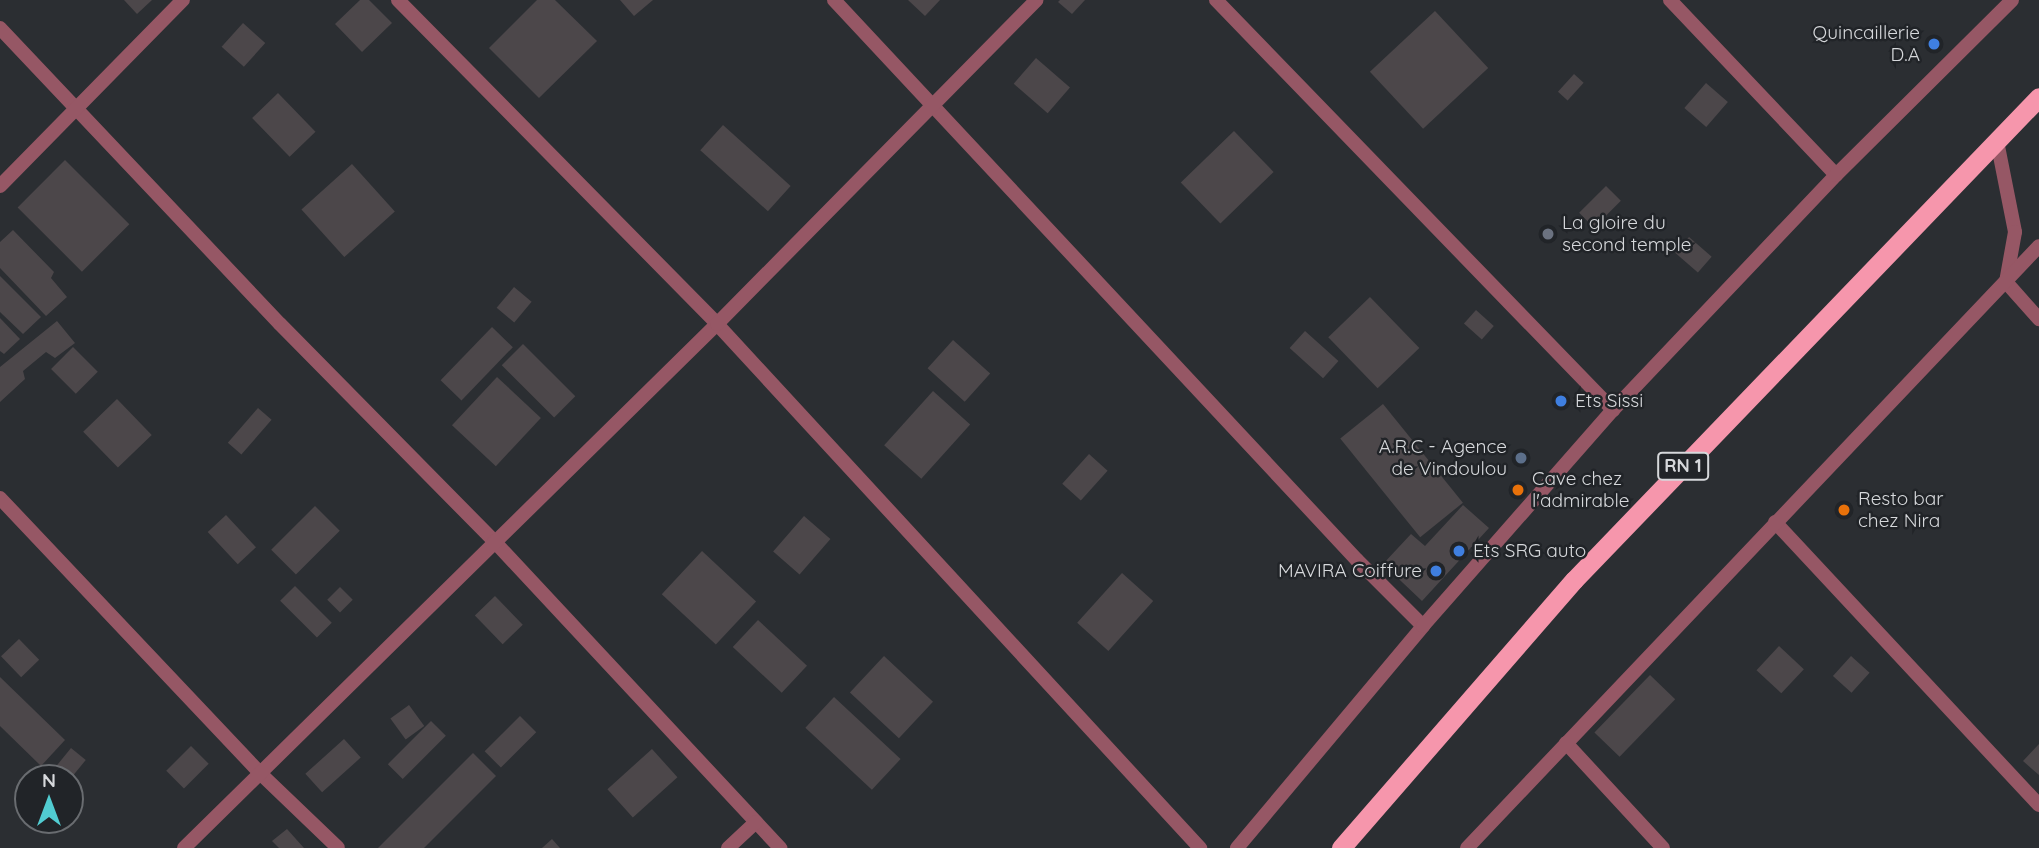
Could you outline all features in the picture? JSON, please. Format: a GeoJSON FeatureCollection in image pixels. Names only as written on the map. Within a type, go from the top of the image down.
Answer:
{"type":"FeatureCollection","features":[{"type":"Feature","properties":{"kind":"highway","name":"RN 1"},"geometry":{"type":"LineString","coordinates":[[1340,848],[1574,580],[2039,97]]}},
{"type":"Feature","properties":{"kind":"street"},"geometry":{"type":"LineString","coordinates":[[0,186],[183,0]]}},
{"type":"Feature","properties":{"kind":"street"},"geometry":{"type":"LineString","coordinates":[[398,0],[716,324],[1200,848]]}},
{"type":"Feature","properties":{"kind":"street"},"geometry":{"type":"LineString","coordinates":[[834,0],[1357,560],[1423,626]]}},
{"type":"Feature","properties":{"kind":"street"},"geometry":{"type":"LineString","coordinates":[[184,848],[262,775],[494,541],[716,324],[1037,0]]}},
{"type":"Feature","properties":{"kind":"street"},"geometry":{"type":"LineString","coordinates":[[1216,0],[1613,410]]}},
{"type":"Feature","properties":{"kind":"street"},"geometry":{"type":"LineString","coordinates":[[1670,0],[1836,175]]}},
{"type":"Feature","properties":{"kind":"street"},"geometry":{"type":"LineString","coordinates":[[1237,848],[1423,626],[1613,410],[1836,175],[2012,0]]}},
{"type":"Feature","properties":{"kind":"street"},"geometry":{"type":"LineString","coordinates":[[0,28],[280,324],[494,541],[780,848]]}},
{"type":"Feature","properties":{"kind":"street"},"geometry":{"type":"LineString","coordinates":[[1997,141],[2015,232],[2006,282]]}},
{"type":"Feature","properties":{"kind":"street"},"geometry":{"type":"LineString","coordinates":[[1467,848],[2039,246]]}},
{"type":"Feature","properties":{"kind":"street"},"geometry":{"type":"LineString","coordinates":[[2006,282],[2039,319]]}},
{"type":"Feature","properties":{"kind":"street"},"geometry":{"type":"LineString","coordinates":[[0,498],[262,775],[338,848]]}},
{"type":"Feature","properties":{"kind":"street"},"geometry":{"type":"LineString","coordinates":[[1775,522],[2039,805]]}},
{"type":"Feature","properties":{"kind":"street"},"geometry":{"type":"LineString","coordinates":[[1566,743],[1663,848]]}},
{"type":"Feature","properties":{"kind":"street"},"geometry":{"type":"LineString","coordinates":[[728,848],[756,822]]}},
{"type":"Feature","properties":{"kind":"building"},"geometry":{"type":"Polygon","coordinates":[[[124,0],[152,0],[137,14],[124,0]]]}},
{"type":"Feature","properties":{"kind":"building"},"geometry":{"type":"Polygon","coordinates":[[[360,0],[369,0],[392,23],[362,52],[335,24],[360,0]]]}},
{"type":"Feature","properties":{"kind":"building"},"geometry":{"type":"Polygon","coordinates":[[[537,0],[555,0],[597,41],[539,98],[489,48],[537,0]]]}},
{"type":"Feature","properties":{"kind":"building"},"geometry":{"type":"Polygon","coordinates":[[[620,0],[653,0],[634,16],[620,0]]]}},
{"type":"Feature","properties":{"kind":"building"},"geometry":{"type":"Polygon","coordinates":[[[908,0],[940,0],[925,16],[908,0]]]}},
{"type":"Feature","properties":{"kind":"building"},"geometry":{"type":"Polygon","coordinates":[[[1085,0],[1072,14],[1058,2],[1085,0]]]}},
{"type":"Feature","properties":{"kind":"building"},"geometry":{"type":"Polygon","coordinates":[[[1435,11],[1488,68],[1423,129],[1370,72],[1435,11]]]}},
{"type":"Feature","properties":{"kind":"building"},"geometry":{"type":"Polygon","coordinates":[[[243,23],[265,43],[244,67],[222,47],[243,23]]]}},
{"type":"Feature","properties":{"kind":"building"},"geometry":{"type":"Polygon","coordinates":[[[1036,58],[1070,88],[1048,113],[1014,84],[1036,58]]]}},
{"type":"Feature","properties":{"kind":"building"},"geometry":{"type":"Polygon","coordinates":[[[1574,74],[1584,83],[1568,101],[1558,92],[1574,74]]]}},
{"type":"Feature","properties":{"kind":"building"},"geometry":{"type":"Polygon","coordinates":[[[1706,83],[1728,102],[1706,127],[1684,108],[1706,83]]]}},
{"type":"Feature","properties":{"kind":"building"},"geometry":{"type":"Polygon","coordinates":[[[278,93],[316,132],[290,157],[252,118],[278,93]]]}},
{"type":"Feature","properties":{"kind":"building"},"geometry":{"type":"Polygon","coordinates":[[[723,125],[791,186],[768,211],[700,150],[723,125]]]}},
{"type":"Feature","properties":{"kind":"building"},"geometry":{"type":"Polygon","coordinates":[[[1234,131],[1274,172],[1220,223],[1181,182],[1234,131]]]}},
{"type":"Feature","properties":{"kind":"building"},"geometry":{"type":"Polygon","coordinates":[[[65,160],[129,224],[82,272],[18,207],[65,160]]]}},
{"type":"Feature","properties":{"kind":"building"},"geometry":{"type":"Polygon","coordinates":[[[352,164],[395,212],[344,257],[301,210],[352,164]]]}},
{"type":"Feature","properties":{"kind":"building"},"geometry":{"type":"Polygon","coordinates":[[[1606,186],[1621,201],[1594,228],[1579,213],[1606,186]]]}},
{"type":"Feature","properties":{"kind":"building"},"geometry":{"type":"Polygon","coordinates":[[[13,230],[54,272],[51,278],[67,297],[46,316],[0,268],[0,242],[13,230]]]}},
{"type":"Feature","properties":{"kind":"building"},"geometry":{"type":"Polygon","coordinates":[[[1689,237],[1712,257],[1698,273],[1675,253],[1689,237]]]}},
{"type":"Feature","properties":{"kind":"building"},"geometry":{"type":"Polygon","coordinates":[[[0,276],[41,317],[23,334],[0,312],[0,276]]]}},
{"type":"Feature","properties":{"kind":"building"},"geometry":{"type":"Polygon","coordinates":[[[514,287],[532,302],[514,322],[497,308],[514,287]]]}},
{"type":"Feature","properties":{"kind":"building"},"geometry":{"type":"Polygon","coordinates":[[[1370,297],[1419,348],[1378,388],[1328,337],[1370,297]]]}},
{"type":"Feature","properties":{"kind":"building"},"geometry":{"type":"Polygon","coordinates":[[[1476,310],[1494,326],[1482,339],[1464,323],[1476,310]]]}},
{"type":"Feature","properties":{"kind":"building"},"geometry":{"type":"Polygon","coordinates":[[[0,318],[20,339],[4,354],[0,351],[0,318]]]}},
{"type":"Feature","properties":{"kind":"building"},"geometry":{"type":"Polygon","coordinates":[[[57,321],[75,343],[55,358],[46,352],[23,371],[25,379],[0,402],[0,367],[57,321]]]}},
{"type":"Feature","properties":{"kind":"building"},"geometry":{"type":"Polygon","coordinates":[[[492,327],[513,347],[461,400],[441,380],[492,327]]]}},
{"type":"Feature","properties":{"kind":"building"},"geometry":{"type":"Polygon","coordinates":[[[1305,331],[1338,361],[1323,378],[1290,348],[1305,331]]]}},
{"type":"Feature","properties":{"kind":"building"},"geometry":{"type":"Polygon","coordinates":[[[953,340],[990,373],[965,402],[928,368],[953,340]]]}},
{"type":"Feature","properties":{"kind":"building"},"geometry":{"type":"Polygon","coordinates":[[[523,344],[575,396],[554,418],[502,365],[523,344]]]}},
{"type":"Feature","properties":{"kind":"building"},"geometry":{"type":"Polygon","coordinates":[[[73,347],[98,372],[76,394],[51,369],[73,347]]]}},
{"type":"Feature","properties":{"kind":"building"},"geometry":{"type":"Polygon","coordinates":[[[497,377],[541,418],[496,466],[452,425],[497,377]]]}},
{"type":"Feature","properties":{"kind":"building"},"geometry":{"type":"Polygon","coordinates":[[[933,391],[970,424],[921,479],[884,445],[933,391]]]}},
{"type":"Feature","properties":{"kind":"building"},"geometry":{"type":"Polygon","coordinates":[[[117,399],[152,435],[118,468],[83,432],[117,399]]]}},
{"type":"Feature","properties":{"kind":"building"},"geometry":{"type":"Polygon","coordinates":[[[1383,404],[1463,503],[1420,537],[1340,439],[1383,404]]]}},
{"type":"Feature","properties":{"kind":"building"},"geometry":{"type":"Polygon","coordinates":[[[258,408],[272,420],[241,455],[228,443],[258,408]]]}},
{"type":"Feature","properties":{"kind":"building"},"geometry":{"type":"Polygon","coordinates":[[[1089,454],[1108,471],[1081,500],[1062,484],[1089,454]]]}},
{"type":"Feature","properties":{"kind":"building"},"geometry":{"type":"Polygon","coordinates":[[[1463,505],[1489,528],[1422,601],[1383,564],[1411,534],[1425,546],[1463,505]]]}},
{"type":"Feature","properties":{"kind":"building"},"geometry":{"type":"Polygon","coordinates":[[[315,506],[340,531],[296,575],[271,550],[315,506]]]}},
{"type":"Feature","properties":{"kind":"building"},"geometry":{"type":"Polygon","coordinates":[[[226,515],[256,547],[238,564],[208,532],[226,515]]]}},
{"type":"Feature","properties":{"kind":"building"},"geometry":{"type":"Polygon","coordinates":[[[804,516],[830,539],[800,574],[773,551],[804,516]]]}},
{"type":"Feature","properties":{"kind":"building"},"geometry":{"type":"Polygon","coordinates":[[[702,551],[756,601],[716,645],[662,594],[702,551]]]}},
{"type":"Feature","properties":{"kind":"building"},"geometry":{"type":"Polygon","coordinates":[[[1122,573],[1153,601],[1108,651],[1077,623],[1122,573]]]}},
{"type":"Feature","properties":{"kind":"building"},"geometry":{"type":"Polygon","coordinates":[[[295,586],[332,623],[317,638],[280,601],[295,586]]]}},
{"type":"Feature","properties":{"kind":"building"},"geometry":{"type":"Polygon","coordinates":[[[340,587],[353,600],[340,612],[327,600],[340,587]]]}},
{"type":"Feature","properties":{"kind":"building"},"geometry":{"type":"Polygon","coordinates":[[[495,596],[523,625],[503,644],[475,615],[495,596]]]}},
{"type":"Feature","properties":{"kind":"building"},"geometry":{"type":"Polygon","coordinates":[[[758,620],[807,666],[782,693],[733,647],[758,620]]]}},
{"type":"Feature","properties":{"kind":"building"},"geometry":{"type":"Polygon","coordinates":[[[19,639],[39,660],[21,677],[1,656],[19,639]]]}},
{"type":"Feature","properties":{"kind":"building"},"geometry":{"type":"Polygon","coordinates":[[[1779,646],[1804,669],[1781,693],[1756,670],[1779,646]]]}},
{"type":"Feature","properties":{"kind":"building"},"geometry":{"type":"Polygon","coordinates":[[[884,656],[933,702],[899,738],[850,693],[884,656]]]}},
{"type":"Feature","properties":{"kind":"building"},"geometry":{"type":"Polygon","coordinates":[[[1851,656],[1870,673],[1852,693],[1833,676],[1851,656]]]}},
{"type":"Feature","properties":{"kind":"building"},"geometry":{"type":"Polygon","coordinates":[[[1650,675],[1675,699],[1620,757],[1594,733],[1650,675]]]}},
{"type":"Feature","properties":{"kind":"building"},"geometry":{"type":"Polygon","coordinates":[[[0,677],[65,740],[43,764],[39,764],[0,726],[0,677]]]}},
{"type":"Feature","properties":{"kind":"building"},"geometry":{"type":"Polygon","coordinates":[[[834,697],[901,759],[872,790],[805,728],[834,697]]]}},
{"type":"Feature","properties":{"kind":"building"},"geometry":{"type":"Polygon","coordinates":[[[409,705],[424,726],[406,740],[390,719],[409,705]]]}},
{"type":"Feature","properties":{"kind":"building"},"geometry":{"type":"Polygon","coordinates":[[[520,716],[536,732],[501,768],[485,751],[520,716]]]}},
{"type":"Feature","properties":{"kind":"building"},"geometry":{"type":"Polygon","coordinates":[[[431,721],[446,736],[403,779],[388,764],[431,721]]]}},
{"type":"Feature","properties":{"kind":"building"},"geometry":{"type":"Polygon","coordinates":[[[344,739],[361,758],[322,792],[305,774],[344,739]]]}},
{"type":"Feature","properties":{"kind":"building"},"geometry":{"type":"Polygon","coordinates":[[[2039,744],[2039,775],[2023,761],[2039,744]]]}},
{"type":"Feature","properties":{"kind":"building"},"geometry":{"type":"Polygon","coordinates":[[[191,746],[209,764],[184,788],[166,771],[191,746]]]}},
{"type":"Feature","properties":{"kind":"building"},"geometry":{"type":"Polygon","coordinates":[[[71,748],[86,760],[82,764],[58,764],[71,748]]]}},
{"type":"Feature","properties":{"kind":"building"},"geometry":{"type":"Polygon","coordinates":[[[652,749],[677,777],[633,817],[607,789],[652,749]]]}},
{"type":"Feature","properties":{"kind":"building"},"geometry":{"type":"Polygon","coordinates":[[[473,753],[496,776],[424,848],[378,848],[473,753]]]}},
{"type":"Feature","properties":{"kind":"building"},"geometry":{"type":"Polygon","coordinates":[[[287,829],[304,848],[279,848],[272,841],[287,829]]]}},
{"type":"Feature","properties":{"kind":"building"},"geometry":{"type":"Polygon","coordinates":[[[552,839],[560,848],[542,848],[552,839]]]}},
{"type":"Feature","properties":{"kind":"place","name":"Quincaillerie D.A"},"geometry":{"type":"Point","coordinates":[1934,44]}},
{"type":"Feature","properties":{"kind":"place","name":"La gloire du second temple"},"geometry":{"type":"Point","coordinates":[1548,234]}},
{"type":"Feature","properties":{"kind":"place","name":"Ets Sissi"},"geometry":{"type":"Point","coordinates":[1561,401]}},
{"type":"Feature","properties":{"kind":"place","name":"A.R.C - Agence de Vindoulou"},"geometry":{"type":"Point","coordinates":[1521,458]}},
{"type":"Feature","properties":{"kind":"place","name":"Cave chez l'admirable"},"geometry":{"type":"Point","coordinates":[1518,490]}},
{"type":"Feature","properties":{"kind":"place","name":"Resto bar chez Nira"},"geometry":{"type":"Point","coordinates":[1844,510]}},
{"type":"Feature","properties":{"kind":"place","name":"Ets SRG auto"},"geometry":{"type":"Point","coordinates":[1459,551]}},
{"type":"Feature","properties":{"kind":"place","name":"MAVIRA Coiffure"},"geometry":{"type":"Point","coordinates":[1436,571]}}]}
